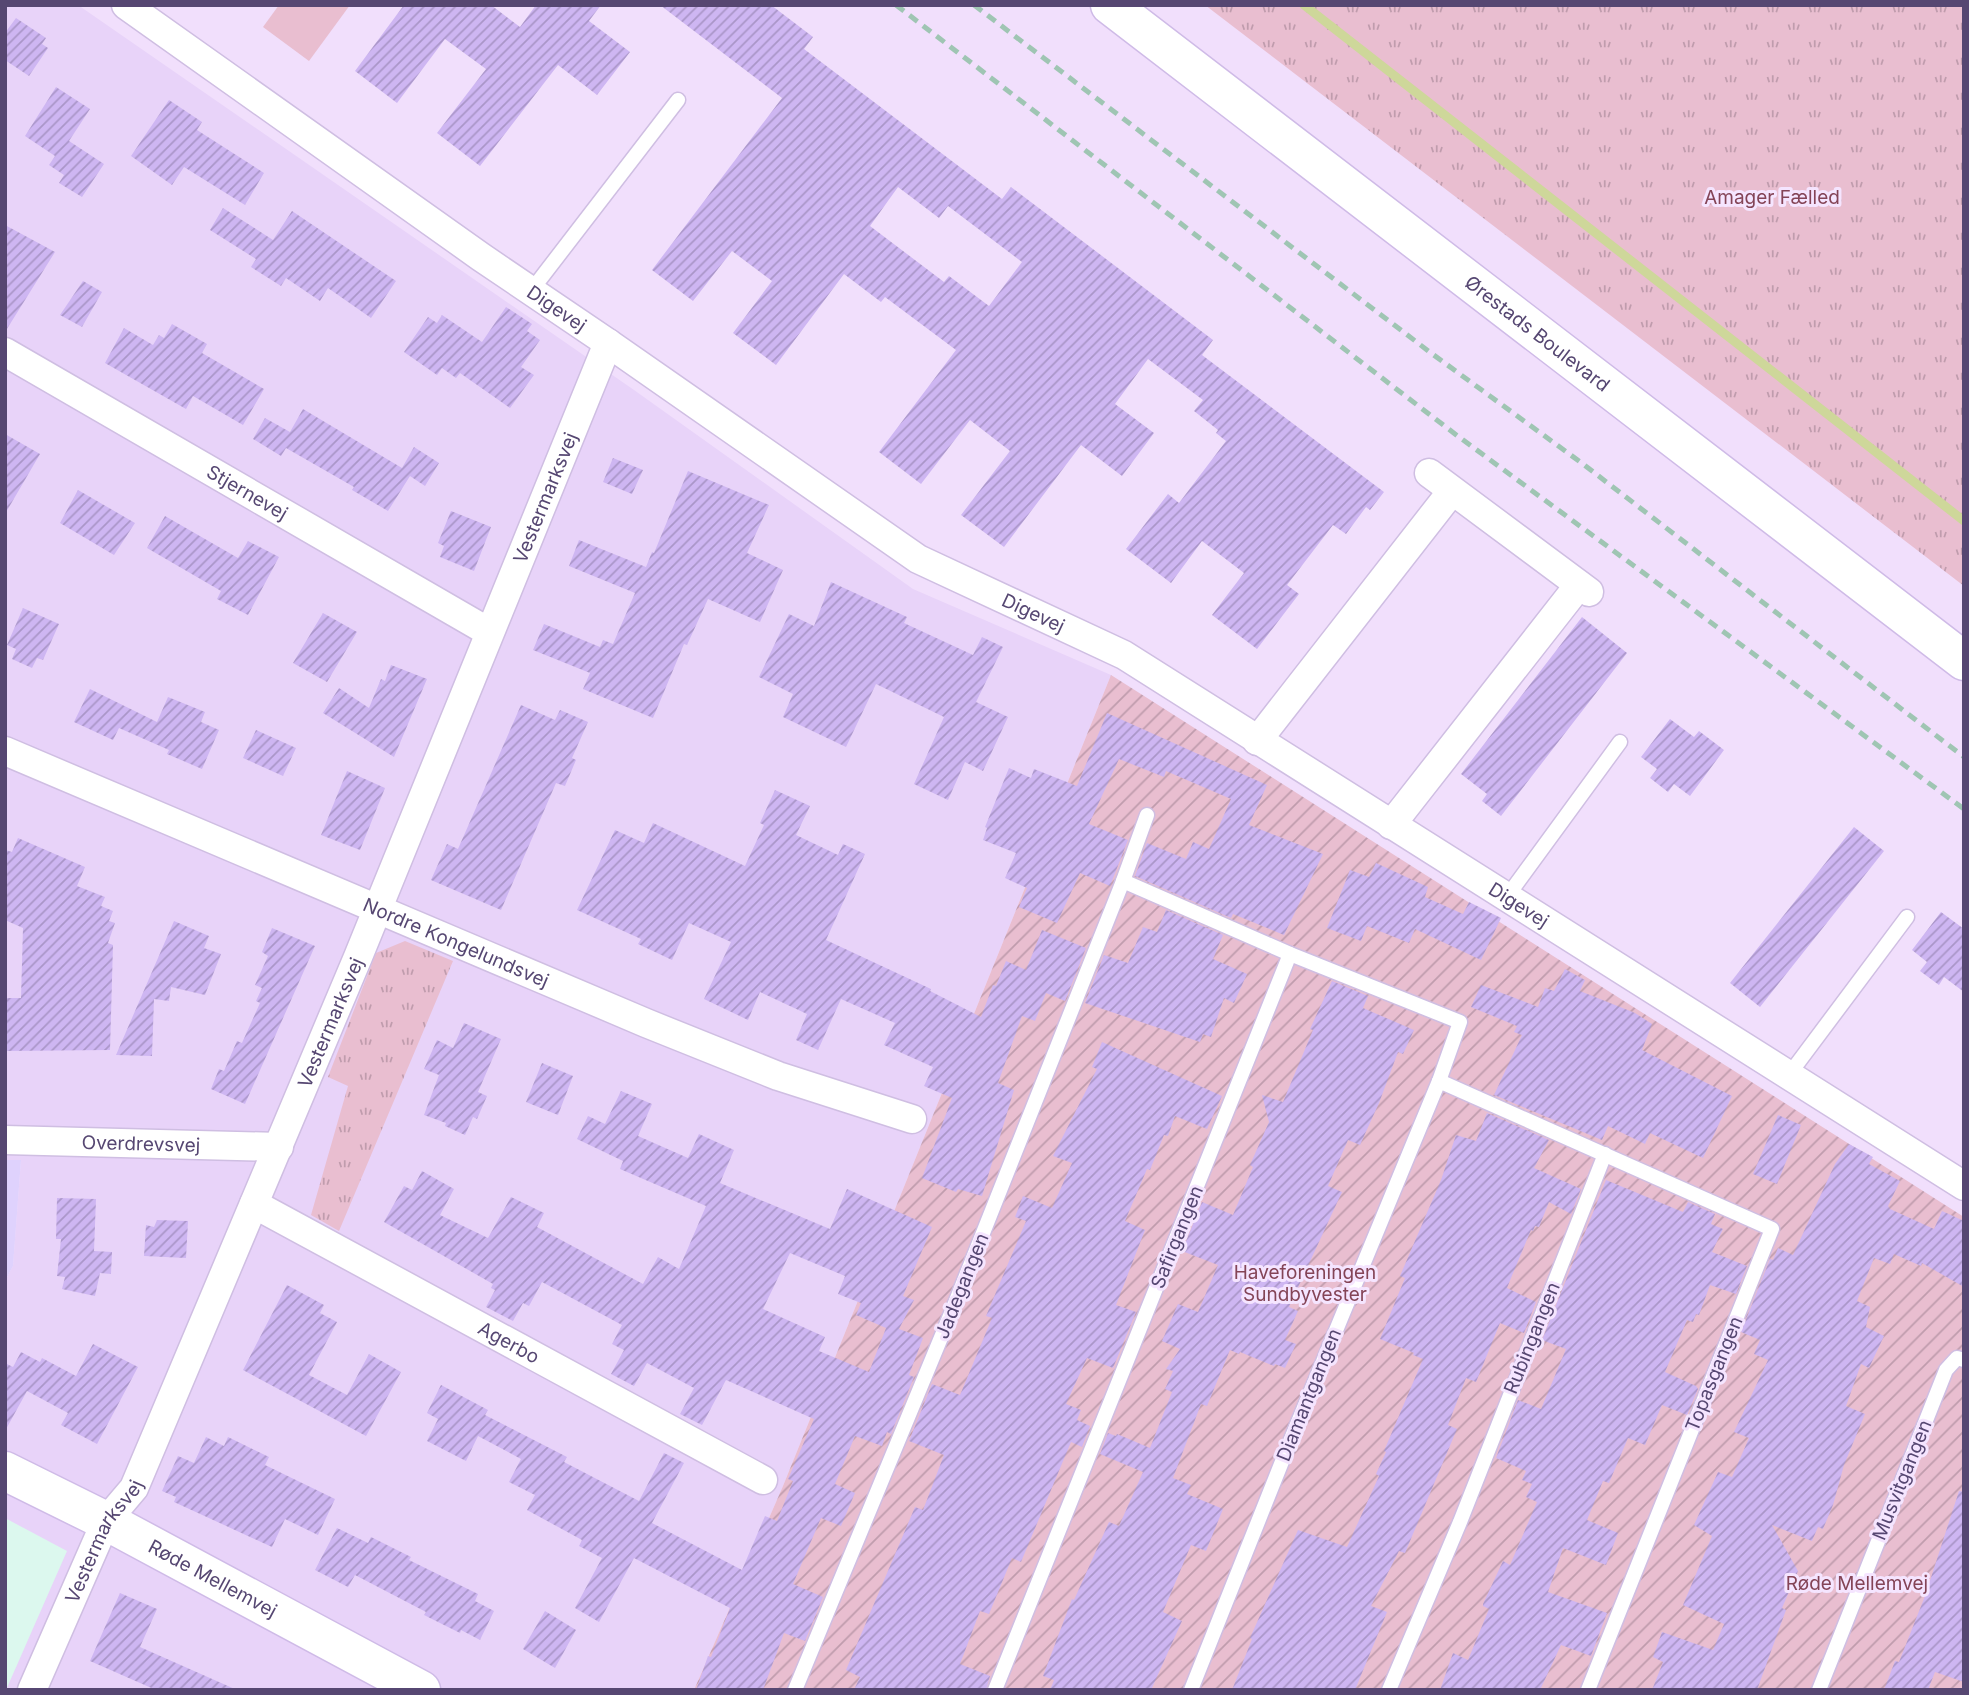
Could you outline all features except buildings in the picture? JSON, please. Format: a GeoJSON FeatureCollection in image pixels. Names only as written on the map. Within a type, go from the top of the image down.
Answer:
{"type":"FeatureCollection","features":[{"type":"Feature","properties":{"kind":"street","name":"Digevej"},"geometry":{"type":"LineString","coordinates":[[126,5],[531,291],[918,559],[1124,655],[1964,1186]]}},
{"type":"Feature","properties":{"kind":"street","name":"Ørestads Boulevard"},"geometry":{"type":"LineString","coordinates":[[1111,5],[1964,661]]}},
{"type":"Feature","properties":{"kind":"street","name":"Vestermarksvej"},"geometry":{"type":"LineString","coordinates":[[32,1690],[106,1521],[134,1488],[279,1147],[608,343]]}},
{"type":"Feature","properties":{"kind":"street","name":"Stjernevej"},"geometry":{"type":"LineString","coordinates":[[5,352],[489,632]]}},
{"type":"Feature","properties":{"kind":"street"},"geometry":{"type":"LineString","coordinates":[[1391,825],[1584,589],[1429,473]]}},
{"type":"Feature","properties":{"kind":"street"},"geometry":{"type":"LineString","coordinates":[[1257,741],[1452,491]]}},
{"type":"Feature","properties":{"kind":"street","name":"Nordre Kongelundsvej"},"geometry":{"type":"LineString","coordinates":[[5,751],[377,910],[778,1076],[912,1119]]}},
{"type":"Feature","properties":{"kind":"street","name":"Overdrevsvej"},"geometry":{"type":"LineString","coordinates":[[5,1140],[279,1147]]}},
{"type":"Feature","properties":{"kind":"street","name":"Agerbo"},"geometry":{"type":"LineString","coordinates":[[254,1204],[763,1480]]}},
{"type":"Feature","properties":{"kind":"street","name":"Røde Mellemvej"},"geometry":{"type":"LineString","coordinates":[[5,1471],[106,1521],[421,1690]]}},
{"type":"Feature","properties":{"kind":"lane"},"geometry":{"type":"LineString","coordinates":[[531,291],[678,100]]}},
{"type":"Feature","properties":{"kind":"lane"},"geometry":{"type":"LineString","coordinates":[[1506,898],[1620,742]]}},
{"type":"Feature","properties":{"kind":"lane","name":"Jadegangen"},"geometry":{"type":"LineString","coordinates":[[795,1690],[952,1311],[1147,815]]}},
{"type":"Feature","properties":{"kind":"lane"},"geometry":{"type":"LineString","coordinates":[[1123,881],[1290,954]]}},
{"type":"Feature","properties":{"kind":"lane"},"geometry":{"type":"LineString","coordinates":[[1788,1076],[1907,917]]}},
{"type":"Feature","properties":{"kind":"lane","name":"Diamantgangen"},"geometry":{"type":"LineString","coordinates":[[1191,1690],[1439,1081],[1460,1022],[1290,954]]}},
{"type":"Feature","properties":{"kind":"lane","name":"Safirgangen"},"geometry":{"type":"LineString","coordinates":[[995,1690],[1290,954]]}},
{"type":"Feature","properties":{"kind":"lane"},"geometry":{"type":"LineString","coordinates":[[1439,1081],[1605,1154]]}},
{"type":"Feature","properties":{"kind":"lane","name":"Topasgangen"},"geometry":{"type":"LineString","coordinates":[[1588,1690],[1772,1229],[1605,1154]]}},
{"type":"Feature","properties":{"kind":"lane","name":"Rubingangen"},"geometry":{"type":"LineString","coordinates":[[1389,1690],[1460,1522],[1605,1154]]}},
{"type":"Feature","properties":{"kind":"lane","name":"Musvitgangen"},"geometry":{"type":"LineString","coordinates":[[1819,1690],[1946,1370],[1957,1358],[1964,1360]]}},
{"type":"Feature","properties":{"kind":"shaded area"},"geometry":{"type":"Polygon","coordinates":[[[5,5],[78,5],[634,390],[913,589],[1111,675],[783,1486],[694,1690],[5,1690],[5,1281],[13,1266],[21,1160],[5,1160],[5,5]]]}},
{"type":"Feature","properties":{"kind":"shaded area"},"geometry":{"type":"Polygon","coordinates":[[[5,1160],[21,1160],[13,1266],[5,1281],[5,1160]]]}},
{"type":"Feature","properties":{"kind":"shaded area"},"geometry":{"type":"Polygon","coordinates":[[[5,1518],[67,1551],[6,1690],[5,1690],[5,1518]]]}},
{"type":"Feature","properties":{"kind":"green space"},"geometry":{"type":"Polygon","coordinates":[[[279,5],[350,5],[309,61],[263,27],[279,5]]]}},
{"type":"Feature","properties":{"kind":"green space","name":"Amager Fælled"},"geometry":{"type":"Polygon","coordinates":[[[1205,5],[1964,5],[1964,586],[1205,5]]]}},
{"type":"Feature","properties":{"kind":"green space","name":"Haveforeningen Sundbyvester"},"geometry":{"type":"Polygon","coordinates":[[[1111,675],[1964,1217],[1964,1690],[694,1690],[783,1486],[1111,675]]]}},
{"type":"Feature","properties":{"kind":"green space"},"geometry":{"type":"Polygon","coordinates":[[[405,941],[453,961],[339,1231],[311,1215],[348,1086],[328,1077],[376,953],[405,941]]]}},
{"type":"Feature","properties":{"kind":"waterway"},"geometry":{"type":"LineString","coordinates":[[1304,5],[1964,521]]}},
{"type":"Feature","properties":{"kind":"railway"},"geometry":{"type":"LineString","coordinates":[[896,5],[1455,434],[1964,809]]}},
{"type":"Feature","properties":{"kind":"railway"},"geometry":{"type":"LineString","coordinates":[[974,5],[1431,353],[1583,464],[1964,757]]}}]}
